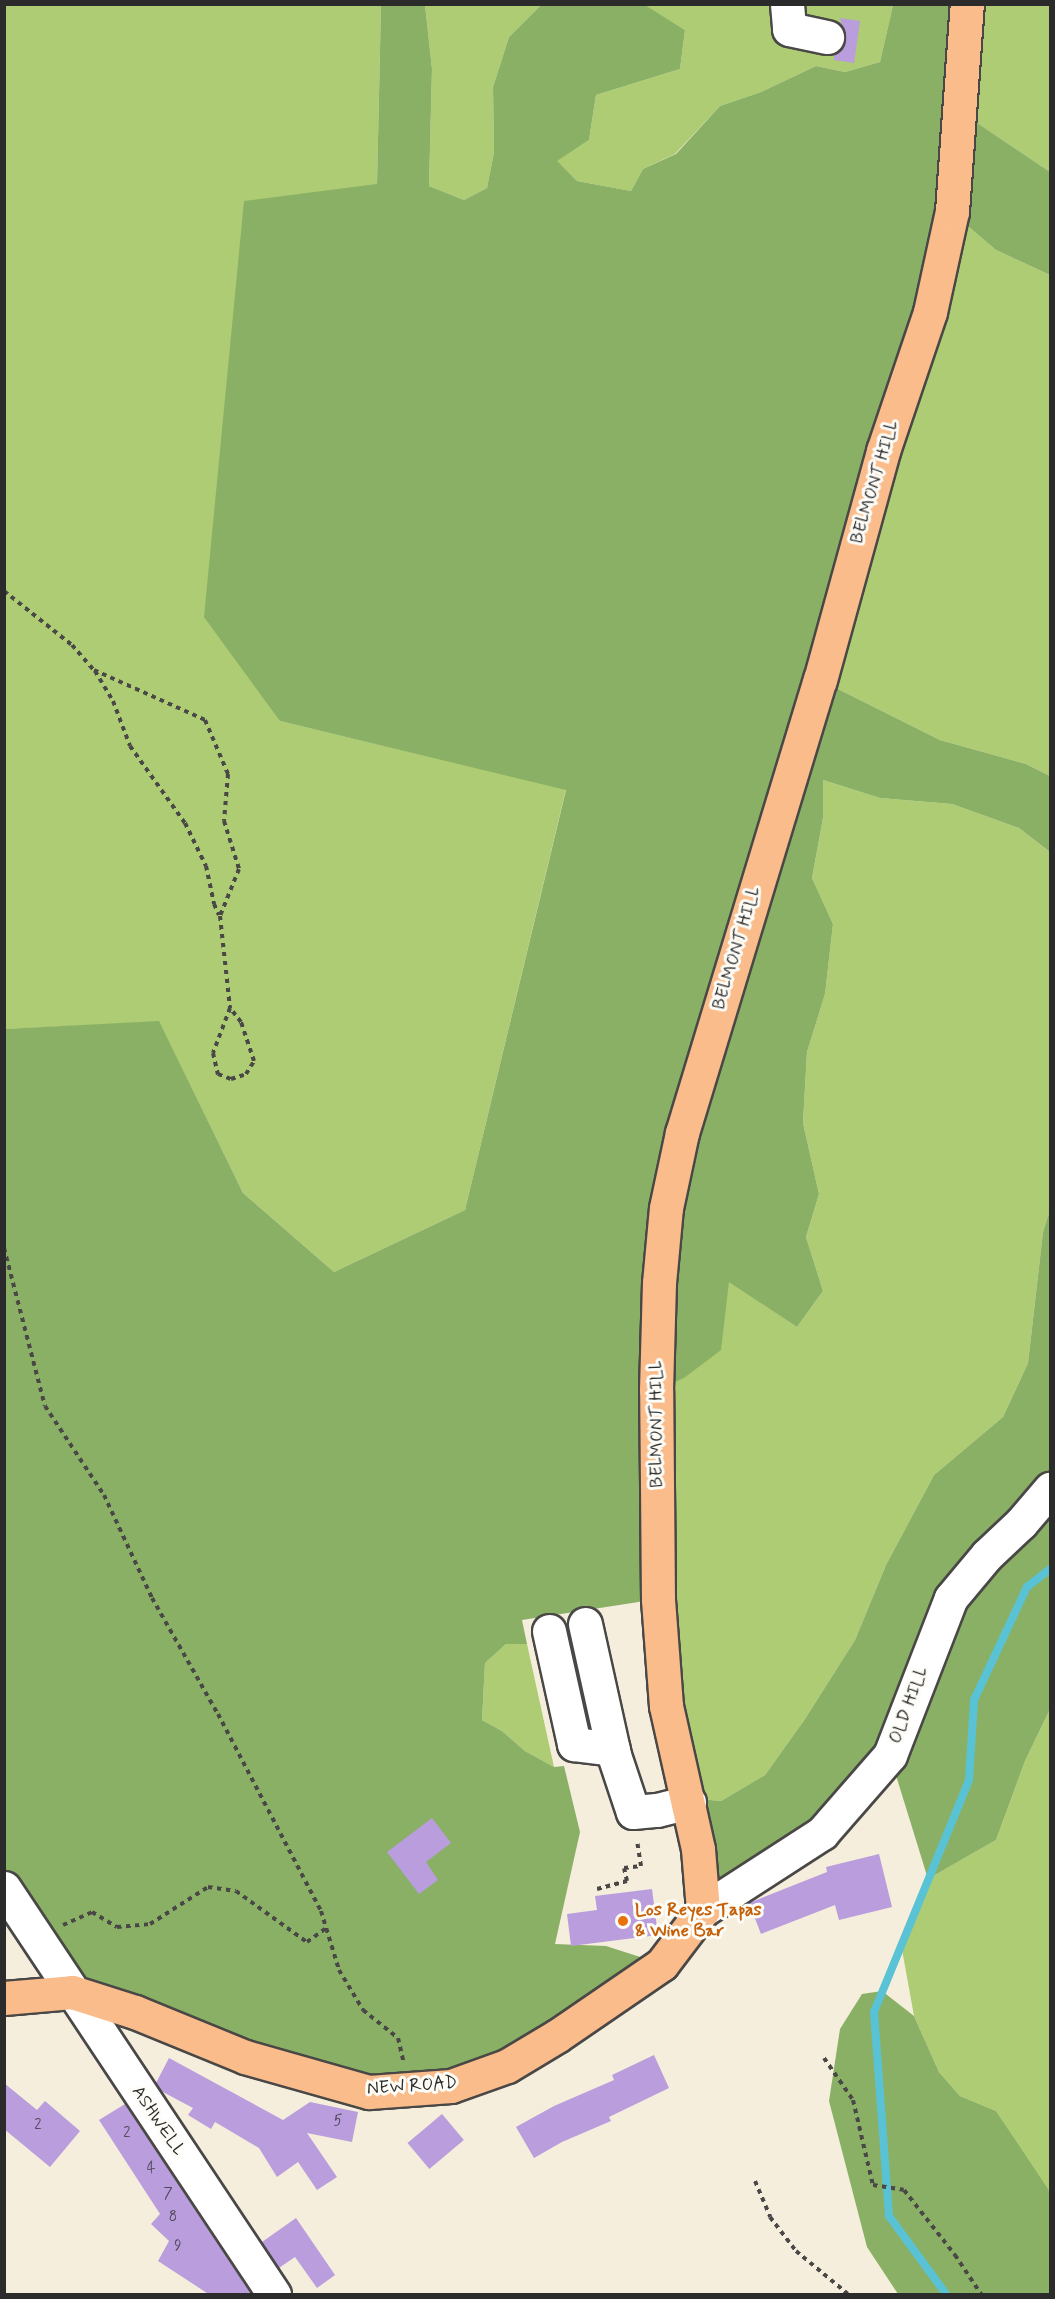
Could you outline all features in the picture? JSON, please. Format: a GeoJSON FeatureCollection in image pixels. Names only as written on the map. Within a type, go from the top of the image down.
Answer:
{"type":"FeatureCollection","features":[{"type":"Feature","properties":{"kind":"main road","name":"BELMONT HILL"},"geometry":{"type":"LineString","coordinates":[[703,1910],[698,1849],[666,1706],[658,1599],[656,1390],[659,1283],[666,1208],[682,1133],[820,680],[883,451],[930,312],[952,211],[968,4]]}},
{"type":"Feature","properties":{"kind":"main road","name":"NEW ROAD"},"geometry":{"type":"LineString","coordinates":[[4,1998],[72,1992],[135,2012],[245,2058],[369,2092],[451,2086],[507,2066],[557,2036],[662,1964],[703,1910]]}},
{"type":"Feature","properties":{"kind":"street"},"geometry":{"type":"LineString","coordinates":[[787,4],[789,29],[827,37]]}},
{"type":"Feature","properties":{"kind":"street","name":"OLD HILL"},"geometry":{"type":"LineString","coordinates":[[703,1910],[822,1833],[890,1755],[951,1598],[987,1555],[1021,1523],[1050,1489]]}},
{"type":"Feature","properties":{"kind":"street"},"geometry":{"type":"LineString","coordinates":[[585,1624],[613,1749],[633,1812],[657,1810],[689,1802]]}},
{"type":"Feature","properties":{"kind":"street"},"geometry":{"type":"LineString","coordinates":[[549,1631],[574,1744],[613,1749]]}},
{"type":"Feature","properties":{"kind":"street","name":"ASHWELL"},"geometry":{"type":"LineString","coordinates":[[4,1888],[274,2295]]}},
{"type":"Feature","properties":{"kind":"path"},"geometry":{"type":"LineString","coordinates":[[4,591],[72,645],[94,670],[113,701],[130,746],[186,824],[206,866],[214,904],[220,916],[230,1008],[213,1053],[218,1074],[231,1078],[246,1074],[254,1061],[252,1047],[241,1022],[230,1008]]}},
{"type":"Feature","properties":{"kind":"path"},"geometry":{"type":"LineString","coordinates":[[94,670],[205,720],[228,774],[224,821],[239,869],[220,916]]}},
{"type":"Feature","properties":{"kind":"path"},"geometry":{"type":"LineString","coordinates":[[4,1248],[45,1406],[104,1495],[152,1598],[218,1714],[321,1911],[339,1970],[363,2010],[398,2038],[410,2090]]}},
{"type":"Feature","properties":{"kind":"path"},"geometry":{"type":"LineString","coordinates":[[597,1889],[627,1881],[624,1868],[641,1866],[633,1812]]}},
{"type":"Feature","properties":{"kind":"path"},"geometry":{"type":"LineString","coordinates":[[43,1948],[65,1923],[92,1912],[117,1927],[150,1924],[208,1887],[236,1891],[307,1942],[326,1928]]}},
{"type":"Feature","properties":{"kind":"path"},"geometry":{"type":"LineString","coordinates":[[824,2058],[853,2100],[873,2185],[904,2190],[955,2255],[981,2295]]}},
{"type":"Feature","properties":{"kind":"path"},"geometry":{"type":"LineString","coordinates":[[754,2181],[770,2217],[796,2251],[848,2295]]}},
{"type":"Feature","properties":{"kind":"green space"},"geometry":{"type":"Polygon","coordinates":[[[4,5],[381,5],[377,185],[280,721],[566,789],[465,1210],[334,1272],[243,1193],[159,1022],[5,1029],[4,5]]]}},
{"type":"Feature","properties":{"kind":"green space"},"geometry":{"type":"Polygon","coordinates":[[[381,5],[425,5],[432,69],[429,186],[464,200],[487,188],[494,152],[493,87],[509,37],[541,5],[645,5],[685,30],[680,69],[596,95],[589,140],[557,161],[577,181],[631,191],[643,169],[676,154],[720,106],[761,92],[816,66],[845,72],[880,62],[893,5],[952,5],[938,208],[820,680],[940,740],[1026,764],[1050,776],[1050,852],[1019,828],[952,804],[880,798],[823,780],[823,818],[812,878],[833,924],[825,994],[807,1052],[803,1123],[819,1194],[806,1237],[823,1291],[797,1327],[729,1282],[721,1350],[684,1378],[656,1390],[658,1599],[522,1620],[527,1644],[506,1644],[485,1663],[482,1720],[502,1731],[525,1751],[554,1767],[564,1766],[580,1832],[555,1944],[606,1946],[662,1964],[507,2066],[369,2092],[72,1992],[5,1888],[4,1029],[159,1021],[243,1193],[334,1272],[465,1210],[566,790],[280,721],[204,617],[244,201],[377,184],[381,5]]]}},
{"type":"Feature","properties":{"kind":"green space"},"geometry":{"type":"Polygon","coordinates":[[[425,5],[541,5],[509,37],[493,87],[494,152],[487,188],[464,200],[429,186],[432,69],[425,5]]]}},
{"type":"Feature","properties":{"kind":"green space"},"geometry":{"type":"Polygon","coordinates":[[[644,5],[893,5],[880,62],[845,72],[816,66],[761,92],[720,106],[675,154],[643,169],[631,191],[577,181],[556,161],[589,140],[596,95],[680,69],[685,30],[644,5]]]}},
{"type":"Feature","properties":{"kind":"green space"},"geometry":{"type":"Polygon","coordinates":[[[980,5],[1050,5],[1050,172],[973,120],[980,5]]]}},
{"type":"Feature","properties":{"kind":"green space"},"geometry":{"type":"Polygon","coordinates":[[[973,120],[1050,172],[1050,275],[996,250],[963,222],[973,120]]]}},
{"type":"Feature","properties":{"kind":"green space"},"geometry":{"type":"Polygon","coordinates":[[[963,222],[996,250],[1050,275],[1050,776],[1026,764],[940,740],[820,680],[963,222]]]}},
{"type":"Feature","properties":{"kind":"green space"},"geometry":{"type":"Polygon","coordinates":[[[823,780],[880,798],[952,804],[1019,828],[1050,852],[1050,1210],[1043,1232],[1028,1363],[1003,1417],[934,1475],[886,1565],[855,1640],[805,1719],[765,1775],[721,1801],[688,1798],[656,1390],[729,1281],[797,1327],[823,1291],[806,1237],[819,1194],[803,1123],[807,1052],[825,994],[833,924],[812,878],[823,818],[823,780]]]}},
{"type":"Feature","properties":{"kind":"green space"},"geometry":{"type":"Polygon","coordinates":[[[1050,1210],[1050,1709],[1025,1761],[996,1840],[928,1879],[890,1756],[703,1910],[688,1798],[721,1801],[765,1775],[805,1719],[855,1640],[886,1565],[934,1475],[1003,1417],[1028,1363],[1043,1232],[1050,1210]]]}},
{"type":"Feature","properties":{"kind":"green space"},"geometry":{"type":"Polygon","coordinates":[[[506,1644],[527,1644],[554,1767],[525,1751],[502,1731],[482,1720],[485,1663],[506,1644]]]}},
{"type":"Feature","properties":{"kind":"green space"},"geometry":{"type":"Polygon","coordinates":[[[1050,1709],[1050,2195],[996,2111],[960,2096],[939,2072],[914,2016],[901,1944],[928,1879],[996,1840],[1025,1761],[1050,1709]]]}},
{"type":"Feature","properties":{"kind":"green space"},"geometry":{"type":"Polygon","coordinates":[[[882,1991],[914,2016],[939,2072],[960,2096],[996,2111],[1048,2189],[1050,2195],[1050,2294],[898,2294],[867,2247],[829,2101],[840,2029],[862,1994],[882,1991]]]}},
{"type":"Feature","properties":{"kind":"building"},"geometry":{"type":"Polygon","coordinates":[[[840,18],[860,21],[854,63],[834,60],[834,54],[841,49],[845,40],[840,18]]]}},
{"type":"Feature","properties":{"kind":"building"},"geometry":{"type":"Polygon","coordinates":[[[432,1818],[451,1843],[426,1862],[438,1880],[419,1894],[387,1852],[432,1818]]]}},
{"type":"Feature","properties":{"kind":"building"},"geometry":{"type":"Polygon","coordinates":[[[879,1854],[892,1907],[839,1920],[835,1905],[761,1934],[749,1903],[827,1872],[826,1867],[879,1854]]]}},
{"type":"Feature","properties":{"kind":"building"},"geometry":{"type":"Polygon","coordinates":[[[652,1889],[658,1935],[571,1946],[567,1914],[597,1910],[595,1896],[652,1889]]]}},
{"type":"Feature","properties":{"kind":"building"},"geometry":{"type":"Polygon","coordinates":[[[654,2055],[669,2088],[609,2117],[611,2121],[562,2142],[534,2158],[516,2127],[554,2106],[614,2080],[612,2075],[654,2055]]]}},
{"type":"Feature","properties":{"kind":"building"},"geometry":{"type":"Polygon","coordinates":[[[169,2058],[283,2120],[310,2102],[358,2112],[352,2142],[307,2133],[337,2177],[317,2190],[298,2162],[277,2177],[259,2148],[215,2122],[211,2129],[188,2115],[193,2108],[161,2091],[156,2083],[169,2058]]]}},
{"type":"Feature","properties":{"kind":"building"},"geometry":{"type":"Polygon","coordinates":[[[4,2083],[37,2110],[45,2101],[80,2131],[50,2167],[4,2129],[4,2083]]]}},
{"type":"Feature","properties":{"kind":"building"},"geometry":{"type":"Polygon","coordinates":[[[125,2104],[252,2295],[210,2295],[158,2261],[169,2241],[151,2224],[160,2214],[99,2120],[125,2104]]]}},
{"type":"Feature","properties":{"kind":"building"},"geometry":{"type":"Polygon","coordinates":[[[442,2114],[464,2140],[429,2169],[408,2143],[442,2114]]]}},
{"type":"Feature","properties":{"kind":"building"},"geometry":{"type":"Polygon","coordinates":[[[296,2218],[335,2275],[317,2288],[295,2257],[279,2268],[262,2242],[296,2218]]]}},
{"type":"Feature","properties":{"kind":"waterway"},"geometry":{"type":"LineString","coordinates":[[946,2294],[889,2216],[874,2012],[969,1780],[974,1700],[1027,1587],[1050,1569]]}},
{"type":"Feature","properties":{"kind":"place","name":"Los Reyes Tapas & Wine Bar"},"geometry":{"type":"Point","coordinates":[623,1921]}}]}
